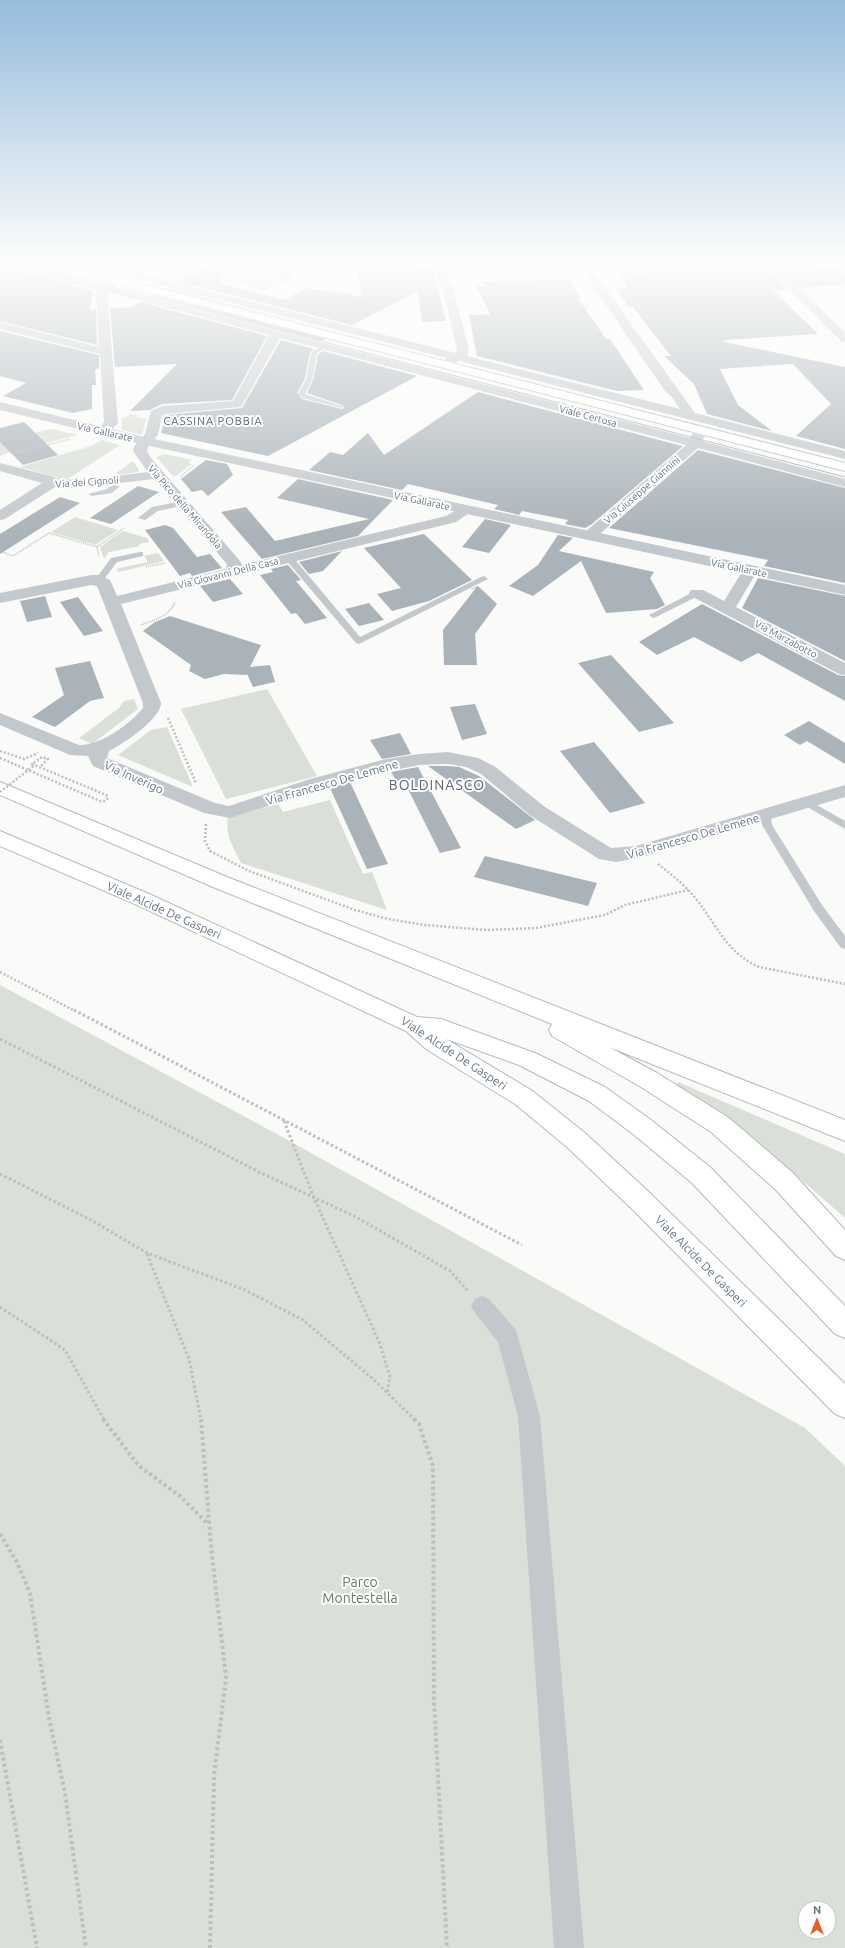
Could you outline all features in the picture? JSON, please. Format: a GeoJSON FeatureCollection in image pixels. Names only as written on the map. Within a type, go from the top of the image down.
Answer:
{"type":"FeatureCollection","features":[{"type":"Feature","properties":{"kind":"main road","name":"Viale Certosa"},"geometry":{"type":"LineString","coordinates":[[404,354],[705,426],[845,467]]}},
{"type":"Feature","properties":{"kind":"main road"},"geometry":{"type":"LineString","coordinates":[[0,788],[220,882],[845,1131]]}},
{"type":"Feature","properties":{"kind":"main road","name":"Viale Alcide De Gasperi"},"geometry":{"type":"LineString","coordinates":[[0,838],[142,899],[414,1025],[434,1043],[523,1097],[576,1140],[642,1202],[845,1404]]}},
{"type":"Feature","properties":{"kind":"main road"},"geometry":{"type":"LineString","coordinates":[[417,960],[573,1037],[649,1080],[720,1125],[784,1181],[845,1248]]}},
{"type":"Feature","properties":{"kind":"main road"},"geometry":{"type":"LineString","coordinates":[[414,1025],[441,1028],[527,1059],[596,1094],[642,1127],[701,1175],[845,1325]]}},
{"type":"Feature","properties":{"kind":"street"},"geometry":{"type":"LineString","coordinates":[[103,432],[111,423],[105,354]]}},
{"type":"Feature","properties":{"kind":"street"},"geometry":{"type":"LineString","coordinates":[[145,441],[151,435],[155,418],[159,412],[168,408],[228,406],[237,404],[265,354]]}},
{"type":"Feature","properties":{"kind":"street","name":"Viale Certosa"},"geometry":{"type":"LineString","coordinates":[[350,354],[845,483]]}},
{"type":"Feature","properties":{"kind":"street","name":"Viale Certosa"},"geometry":{"type":"LineString","coordinates":[[445,354],[691,417],[705,426],[845,456]]}},
{"type":"Feature","properties":{"kind":"street"},"geometry":{"type":"LineString","coordinates":[[443,364],[457,357],[460,354]]}},
{"type":"Feature","properties":{"kind":"street"},"geometry":{"type":"LineString","coordinates":[[645,354],[669,388],[677,395],[691,417]]}},
{"type":"Feature","properties":{"kind":"street"},"geometry":{"type":"LineString","coordinates":[[635,402],[660,398],[666,395],[669,388]]}},
{"type":"Feature","properties":{"kind":"street","name":"Via Gallarate"},"geometry":{"type":"LineString","coordinates":[[0,406],[103,432],[845,590]]}},
{"type":"Feature","properties":{"kind":"street"},"geometry":{"type":"LineString","coordinates":[[694,444],[705,426]]}},
{"type":"Feature","properties":{"kind":"street","name":"Via Pico della Mirandola"},"geometry":{"type":"LineString","coordinates":[[145,441],[141,446],[140,451],[157,475],[234,564],[233,572]]}},
{"type":"Feature","properties":{"kind":"street","name":"Via Giuseppe Giannini"},"geometry":{"type":"LineString","coordinates":[[589,536],[694,444]]}},
{"type":"Feature","properties":{"kind":"street"},"geometry":{"type":"LineString","coordinates":[[0,467],[46,479],[52,483]]}},
{"type":"Feature","properties":{"kind":"street","name":"Via dei Cignoli"},"geometry":{"type":"LineString","coordinates":[[0,516],[52,483],[91,489],[157,475]]}},
{"type":"Feature","properties":{"kind":"street","name":"Via Giovanni Della Casa"},"geometry":{"type":"LineString","coordinates":[[111,602],[451,519],[467,510]]}},
{"type":"Feature","properties":{"kind":"street"},"geometry":{"type":"LineString","coordinates":[[728,608],[750,570]]}},
{"type":"Feature","properties":{"kind":"street"},"geometry":{"type":"LineString","coordinates":[[0,598],[102,577],[152,703],[152,709],[146,716],[100,749]]}},
{"type":"Feature","properties":{"kind":"street","name":"Via Marzabotto"},"geometry":{"type":"LineString","coordinates":[[697,593],[845,670]]}},
{"type":"Feature","properties":{"kind":"street","name":"Via Inverigo"},"geometry":{"type":"LineString","coordinates":[[0,718],[76,751],[84,752],[100,749],[97,758],[100,762],[194,793]]}},
{"type":"Feature","properties":{"kind":"street","name":"Via Francesco De Lemene"},"geometry":{"type":"LineString","coordinates":[[194,793],[211,809],[230,812],[339,778],[400,762],[430,758],[472,762],[500,779],[528,804],[606,854],[623,856],[845,791]]}},
{"type":"Feature","properties":{"kind":"street"},"geometry":{"type":"LineString","coordinates":[[482,1306],[508,1337],[529,1416],[569,1948]]}},
{"type":"Feature","properties":{"kind":"lane"},"geometry":{"type":"LineString","coordinates":[[314,354],[310,380],[301,394],[304,398],[340,407]]}},
{"type":"Feature","properties":{"kind":"lane"},"geometry":{"type":"LineString","coordinates":[[91,505],[91,489],[109,491],[116,486]]}},
{"type":"Feature","properties":{"kind":"lane"},"geometry":{"type":"LineString","coordinates":[[142,518],[155,509],[182,503]]}},
{"type":"Feature","properties":{"kind":"lane"},"geometry":{"type":"LineString","coordinates":[[102,577],[114,560],[140,554]]}},
{"type":"Feature","properties":{"kind":"lane"},"geometry":{"type":"LineString","coordinates":[[289,558],[359,641],[484,579]]}},
{"type":"Feature","properties":{"kind":"lane"},"geometry":{"type":"LineString","coordinates":[[654,615],[697,593]]}},
{"type":"Feature","properties":{"kind":"lane"},"geometry":{"type":"LineString","coordinates":[[808,803],[845,826]]}},
{"type":"Feature","properties":{"kind":"lane"},"geometry":{"type":"LineString","coordinates":[[766,815],[767,825],[818,908],[845,945]]}},
{"type":"Feature","properties":{"kind":"path"},"geometry":{"type":"LineString","coordinates":[[110,418],[128,415],[155,418]]}},
{"type":"Feature","properties":{"kind":"path"},"geometry":{"type":"LineString","coordinates":[[10,455],[73,438]]}},
{"type":"Feature","properties":{"kind":"path"},"geometry":{"type":"LineString","coordinates":[[177,480],[194,465]]}},
{"type":"Feature","properties":{"kind":"path"},"geometry":{"type":"LineString","coordinates":[[97,547],[124,528]]}},
{"type":"Feature","properties":{"kind":"path"},"geometry":{"type":"LineString","coordinates":[[0,552],[13,556],[49,533],[97,547]]}},
{"type":"Feature","properties":{"kind":"path"},"geometry":{"type":"LineString","coordinates":[[97,547],[102,577]]}},
{"type":"Feature","properties":{"kind":"path"},"geometry":{"type":"LineString","coordinates":[[123,631],[167,614],[174,605],[175,600]]}},
{"type":"Feature","properties":{"kind":"path"},"geometry":{"type":"LineString","coordinates":[[166,714],[194,793]]}},
{"type":"Feature","properties":{"kind":"path"},"geometry":{"type":"LineString","coordinates":[[0,751],[20,760],[32,758]]}},
{"type":"Feature","properties":{"kind":"path"},"geometry":{"type":"LineString","coordinates":[[35,765],[32,764],[42,757],[48,759],[41,766]]}},
{"type":"Feature","properties":{"kind":"path"},"geometry":{"type":"LineString","coordinates":[[0,758],[100,801],[105,801],[108,798],[106,795],[35,765]]}},
{"type":"Feature","properties":{"kind":"path"},"geometry":{"type":"LineString","coordinates":[[0,792],[35,765]]}},
{"type":"Feature","properties":{"kind":"path"},"geometry":{"type":"LineString","coordinates":[[206,817],[205,841],[210,851],[222,858],[249,871],[355,910],[425,925],[486,930],[536,928],[605,915],[625,905],[688,890]]}},
{"type":"Feature","properties":{"kind":"path"},"geometry":{"type":"LineString","coordinates":[[654,861],[696,898],[729,948],[747,962],[759,967],[845,984]]}},
{"type":"Feature","properties":{"kind":"path"},"geometry":{"type":"LineString","coordinates":[[0,972],[522,1245]]}},
{"type":"Feature","properties":{"kind":"path"},"geometry":{"type":"LineString","coordinates":[[0,1039],[259,1172],[356,1217],[450,1271],[482,1306]]}},
{"type":"Feature","properties":{"kind":"path"},"geometry":{"type":"LineString","coordinates":[[284,1121],[314,1198],[380,1344],[390,1377],[387,1393]]}},
{"type":"Feature","properties":{"kind":"path"},"geometry":{"type":"LineString","coordinates":[[0,1174],[91,1220],[147,1253],[245,1290],[303,1320],[387,1393],[420,1424],[433,1466],[434,1701],[447,1948]]}},
{"type":"Feature","properties":{"kind":"path"},"geometry":{"type":"LineString","coordinates":[[147,1253],[189,1359],[200,1412],[209,1524],[226,1678],[214,1776],[210,1948]]}},
{"type":"Feature","properties":{"kind":"path"},"geometry":{"type":"LineString","coordinates":[[0,1307],[65,1350],[102,1417],[139,1466],[180,1496],[209,1524]]}},
{"type":"Feature","properties":{"kind":"path"},"geometry":{"type":"LineString","coordinates":[[0,1534],[17,1562],[30,1593],[49,1718],[65,1794],[86,1948]]}},
{"type":"Feature","properties":{"kind":"path"},"geometry":{"type":"LineString","coordinates":[[0,1740],[37,1948]]}},
{"type":"Feature","properties":{"kind":"green space"},"geometry":{"type":"Polygon","coordinates":[[[130,416],[146,419],[142,435],[122,430],[121,418],[130,416]]]}},
{"type":"Feature","properties":{"kind":"green space"},"geometry":{"type":"Polygon","coordinates":[[[52,429],[78,435],[0,456],[0,438],[25,435],[52,429]]]}},
{"type":"Feature","properties":{"kind":"green space"},"geometry":{"type":"Polygon","coordinates":[[[102,440],[120,445],[66,480],[20,467],[91,446],[102,440]]]}},
{"type":"Feature","properties":{"kind":"green space"},"geometry":{"type":"Polygon","coordinates":[[[165,454],[192,460],[188,463],[192,464],[176,476],[173,476],[156,457],[165,454]]]}},
{"type":"Feature","properties":{"kind":"green space"},"geometry":{"type":"Polygon","coordinates":[[[133,461],[139,470],[138,472],[112,476],[133,461]]]}},
{"type":"Feature","properties":{"kind":"green space"},"geometry":{"type":"Polygon","coordinates":[[[75,517],[118,530],[95,545],[51,532],[75,517]]]}},
{"type":"Feature","properties":{"kind":"green space"},"geometry":{"type":"Polygon","coordinates":[[[123,531],[147,538],[149,542],[139,544],[140,546],[109,552],[104,559],[100,547],[123,531]]]}},
{"type":"Feature","properties":{"kind":"green space"},"geometry":{"type":"Polygon","coordinates":[[[158,553],[164,561],[119,572],[116,569],[148,562],[144,556],[158,553]]]}},
{"type":"Feature","properties":{"kind":"green space"},"geometry":{"type":"Polygon","coordinates":[[[267,689],[317,776],[226,799],[181,709],[267,689]]]}},
{"type":"Feature","properties":{"kind":"green space"},"geometry":{"type":"Polygon","coordinates":[[[134,699],[138,709],[92,744],[79,738],[119,708],[124,701],[134,699]]]}},
{"type":"Feature","properties":{"kind":"green space"},"geometry":{"type":"Polygon","coordinates":[[[167,727],[193,787],[118,755],[151,730],[167,727]]]}},
{"type":"Feature","properties":{"kind":"green space"},"geometry":{"type":"Polygon","coordinates":[[[330,800],[363,874],[372,872],[387,910],[241,863],[229,835],[227,824],[228,818],[278,804],[283,812],[330,800]]]}},
{"type":"Feature","properties":{"kind":"green space","name":"Parco Montestella"},"geometry":{"type":"Polygon","coordinates":[[[0,985],[277,1134],[805,1428],[845,1466],[845,1948],[0,1948],[0,985]]]}},
{"type":"Feature","properties":{"kind":"green space"},"geometry":{"type":"Polygon","coordinates":[[[678,1082],[845,1154],[845,1218],[804,1182],[741,1131],[697,1100],[674,1086],[678,1082]]]}},
{"type":"Feature","properties":{"kind":"building"},"geometry":{"type":"Polygon","coordinates":[[[0,354],[99,355],[99,368],[95,370],[96,385],[92,385],[92,409],[73,413],[3,396],[26,383],[0,376],[0,354]]]}},
{"type":"Feature","properties":{"kind":"building"},"geometry":{"type":"Polygon","coordinates":[[[114,354],[257,354],[232,400],[162,404],[150,410],[130,411],[177,364],[115,367],[114,354]]]}},
{"type":"Feature","properties":{"kind":"building"},"geometry":{"type":"Polygon","coordinates":[[[273,354],[310,354],[305,379],[297,393],[302,399],[342,409],[344,408],[342,405],[307,393],[313,380],[318,354],[334,354],[417,376],[268,456],[161,433],[166,415],[242,408],[273,354]]]}},
{"type":"Feature","properties":{"kind":"building"},"geometry":{"type":"Polygon","coordinates":[[[477,354],[620,354],[644,390],[617,391],[477,356],[477,354]]]}},
{"type":"Feature","properties":{"kind":"building"},"geometry":{"type":"Polygon","coordinates":[[[669,354],[782,354],[845,367],[845,449],[796,436],[831,404],[793,364],[720,369],[738,405],[772,431],[707,414],[694,384],[664,356],[671,356],[669,354]]]}},
{"type":"Feature","properties":{"kind":"building"},"geometry":{"type":"Polygon","coordinates":[[[478,392],[683,446],[592,524],[585,528],[565,524],[568,520],[522,511],[519,515],[494,509],[498,505],[408,484],[402,490],[309,470],[330,452],[343,455],[368,433],[384,455],[478,392]]]}},
{"type":"Feature","properties":{"kind":"building"},"geometry":{"type":"Polygon","coordinates":[[[24,422],[58,455],[23,465],[0,442],[0,428],[24,422]]]}},
{"type":"Feature","properties":{"kind":"building"},"geometry":{"type":"Polygon","coordinates":[[[698,450],[845,488],[845,583],[764,566],[768,560],[609,528],[698,450]]]}},
{"type":"Feature","properties":{"kind":"building"},"geometry":{"type":"Polygon","coordinates":[[[206,460],[227,464],[233,475],[208,496],[202,490],[192,492],[181,479],[206,460]]]}},
{"type":"Feature","properties":{"kind":"building"},"geometry":{"type":"Polygon","coordinates":[[[298,479],[393,500],[358,536],[262,559],[221,512],[246,507],[275,541],[369,519],[277,498],[298,479]]]}},
{"type":"Feature","properties":{"kind":"building"},"geometry":{"type":"Polygon","coordinates":[[[138,486],[159,492],[111,524],[90,518],[138,486]]]}},
{"type":"Feature","properties":{"kind":"building"},"geometry":{"type":"Polygon","coordinates":[[[60,497],[80,503],[0,554],[0,534],[60,497]]]}},
{"type":"Feature","properties":{"kind":"building"},"geometry":{"type":"Polygon","coordinates":[[[485,519],[511,525],[489,553],[462,547],[485,519]]]}},
{"type":"Feature","properties":{"kind":"building"},"geometry":{"type":"Polygon","coordinates":[[[165,525],[173,528],[197,557],[210,554],[222,568],[192,576],[190,573],[180,576],[145,530],[165,525]]]}},
{"type":"Feature","properties":{"kind":"building"},"geometry":{"type":"Polygon","coordinates":[[[424,534],[472,580],[429,601],[392,611],[377,594],[401,588],[364,548],[424,534]]]}},
{"type":"Feature","properties":{"kind":"building"},"geometry":{"type":"Polygon","coordinates":[[[558,535],[573,538],[559,551],[654,572],[650,578],[665,605],[657,609],[606,613],[581,561],[533,596],[509,586],[538,565],[558,535]]]}},
{"type":"Feature","properties":{"kind":"building"},"geometry":{"type":"Polygon","coordinates":[[[342,551],[323,571],[309,574],[299,562],[342,551]]]}},
{"type":"Feature","properties":{"kind":"building"},"geometry":{"type":"Polygon","coordinates":[[[288,565],[301,580],[296,581],[327,618],[305,624],[296,613],[291,614],[260,575],[273,572],[271,569],[288,565]]]}},
{"type":"Feature","properties":{"kind":"building"},"geometry":{"type":"Polygon","coordinates":[[[758,578],[845,596],[845,661],[742,608],[758,578]]]}},
{"type":"Feature","properties":{"kind":"building"},"geometry":{"type":"Polygon","coordinates":[[[230,579],[243,594],[213,602],[200,586],[230,579]]]}},
{"type":"Feature","properties":{"kind":"building"},"geometry":{"type":"Polygon","coordinates":[[[478,586],[497,604],[475,634],[477,665],[444,665],[443,630],[476,588],[469,590],[478,586]]]}},
{"type":"Feature","properties":{"kind":"building"},"geometry":{"type":"Polygon","coordinates":[[[45,596],[52,617],[27,622],[20,601],[45,596]]]}},
{"type":"Feature","properties":{"kind":"building"},"geometry":{"type":"Polygon","coordinates":[[[78,597],[103,631],[84,636],[60,602],[78,597]]]}},
{"type":"Feature","properties":{"kind":"building"},"geometry":{"type":"Polygon","coordinates":[[[369,603],[384,620],[359,626],[345,609],[369,603]]]}},
{"type":"Feature","properties":{"kind":"building"},"geometry":{"type":"Polygon","coordinates":[[[702,604],[838,675],[845,676],[845,701],[758,653],[741,662],[694,637],[657,655],[639,642],[702,604]]]}},
{"type":"Feature","properties":{"kind":"building"},"geometry":{"type":"Polygon","coordinates":[[[170,616],[261,645],[250,667],[270,665],[275,682],[253,687],[247,674],[224,674],[205,679],[189,671],[191,665],[143,631],[155,622],[170,616]]]}},
{"type":"Feature","properties":{"kind":"building"},"geometry":{"type":"Polygon","coordinates":[[[611,655],[674,723],[639,732],[578,663],[611,655]]]}},
{"type":"Feature","properties":{"kind":"building"},"geometry":{"type":"Polygon","coordinates":[[[90,661],[104,698],[90,701],[55,727],[32,717],[64,695],[55,668],[90,661]]]}},
{"type":"Feature","properties":{"kind":"building"},"geometry":{"type":"Polygon","coordinates":[[[475,704],[487,734],[462,740],[450,707],[475,704]]]}},
{"type":"Feature","properties":{"kind":"building"},"geometry":{"type":"Polygon","coordinates":[[[809,721],[845,743],[845,764],[807,741],[800,745],[784,735],[809,721]]]}},
{"type":"Feature","properties":{"kind":"building"},"geometry":{"type":"Polygon","coordinates":[[[400,733],[411,754],[382,759],[370,740],[400,733]]]}},
{"type":"Feature","properties":{"kind":"building"},"geometry":{"type":"Polygon","coordinates":[[[594,742],[645,803],[610,813],[560,751],[594,742]]]}},
{"type":"Feature","properties":{"kind":"building"},"geometry":{"type":"Polygon","coordinates":[[[428,766],[459,767],[479,776],[535,820],[516,829],[428,766]]]}},
{"type":"Feature","properties":{"kind":"building"},"geometry":{"type":"Polygon","coordinates":[[[418,767],[461,848],[440,853],[405,783],[399,785],[391,772],[418,767]]]}},
{"type":"Feature","properties":{"kind":"building"},"geometry":{"type":"Polygon","coordinates":[[[350,782],[388,864],[367,869],[330,788],[350,782]]]}},
{"type":"Feature","properties":{"kind":"building"},"geometry":{"type":"Polygon","coordinates":[[[485,856],[597,883],[588,906],[474,877],[485,856]]]}},
{"type":"Feature","properties":{"kind":"tram line"},"geometry":{"type":"LineString","coordinates":[[370,354],[845,477]]}},
{"type":"Feature","properties":{"kind":"district","name":"CASSINA POBBIA"},"geometry":{"type":"Point","coordinates":[213,421]}},
{"type":"Feature","properties":{"kind":"district","name":"BOLDINASCO"},"geometry":{"type":"Point","coordinates":[437,785]}}]}
